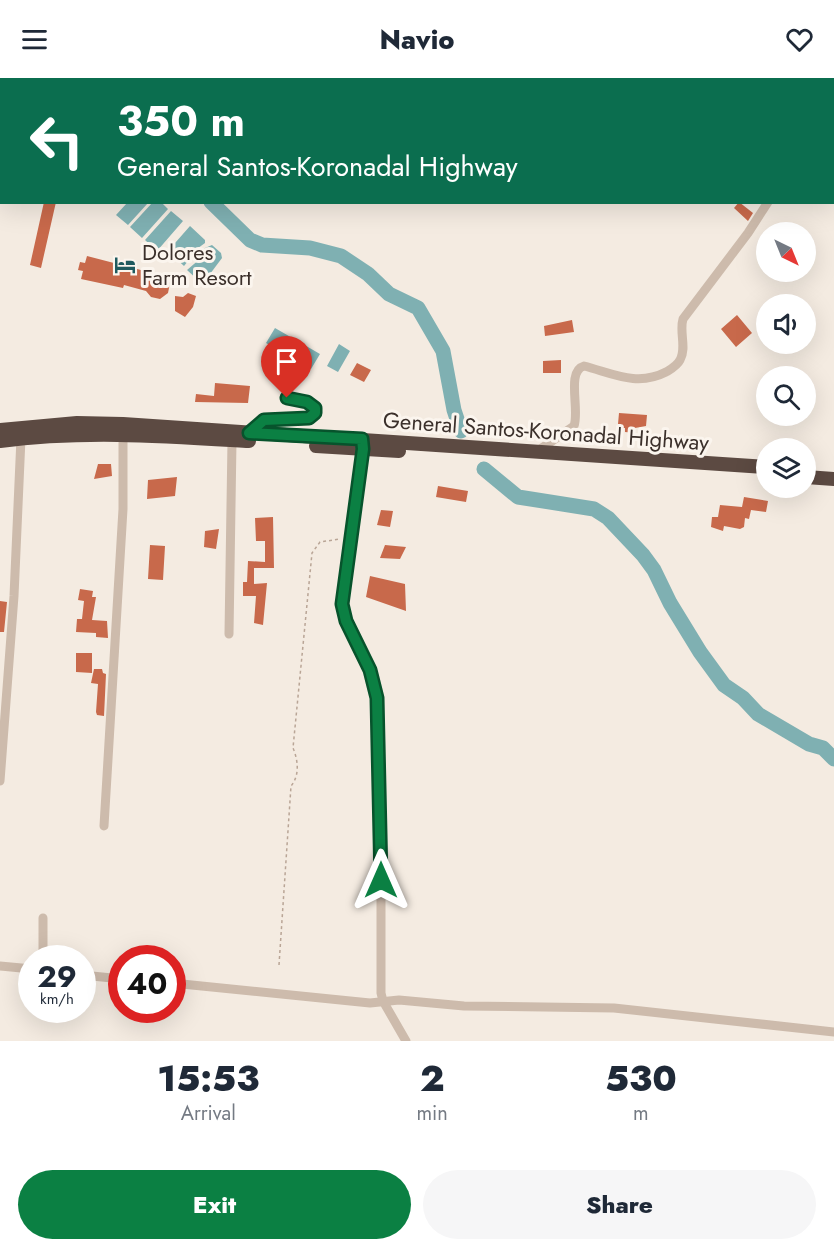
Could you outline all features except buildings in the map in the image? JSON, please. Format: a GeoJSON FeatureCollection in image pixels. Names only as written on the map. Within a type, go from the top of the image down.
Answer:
{"type":"FeatureCollection","features":[{"type":"Feature","properties":{"kind":"highway","name":"General Santos-Koronadal Highway"},"geometry":{"type":"LineString","coordinates":[[0,430],[77,423],[232,441],[536,452],[756,466]]}},
{"type":"Feature","properties":{"kind":"highway","name":"General Santos-Koronadal Highway"},"geometry":{"type":"LineString","coordinates":[[0,441],[123,429],[249,433],[363,444],[756,473]]}},
{"type":"Feature","properties":{"kind":"highway"},"geometry":{"type":"LineString","coordinates":[[816,471],[834,472]]}},
{"type":"Feature","properties":{"kind":"highway"},"geometry":{"type":"LineString","coordinates":[[816,478],[834,479]]}},
{"type":"Feature","properties":{"kind":"street"},"geometry":{"type":"LineString","coordinates":[[536,452],[574,426],[577,417],[575,374],[579,367],[584,366],[637,380],[662,374],[680,361],[683,352],[681,328],[683,319],[748,233],[767,204]]}},
{"type":"Feature","properties":{"kind":"street"},"geometry":{"type":"LineString","coordinates":[[249,433],[264,420],[309,418],[315,413],[315,408],[311,404],[287,398]]}},
{"type":"Feature","properties":{"kind":"street"},"geometry":{"type":"LineString","coordinates":[[104,826],[123,509],[123,429]]}},
{"type":"Feature","properties":{"kind":"street"},"geometry":{"type":"LineString","coordinates":[[0,781],[14,596],[21,438]]}},
{"type":"Feature","properties":{"kind":"street"},"geometry":{"type":"LineString","coordinates":[[229,634],[232,441]]}},
{"type":"Feature","properties":{"kind":"street"},"geometry":{"type":"LineString","coordinates":[[363,444],[343,589],[343,614],[370,670],[377,707],[381,824],[381,993],[383,1001],[406,1041]]}},
{"type":"Feature","properties":{"kind":"street"},"geometry":{"type":"LineString","coordinates":[[43,918],[44,945]]}},
{"type":"Feature","properties":{"kind":"street"},"geometry":{"type":"LineString","coordinates":[[0,966],[18,968]]}},
{"type":"Feature","properties":{"kind":"street"},"geometry":{"type":"LineString","coordinates":[[186,984],[348,1001],[399,1000],[519,1008],[614,1008],[834,1032]]}},
{"type":"Feature","properties":{"kind":"path"},"geometry":{"type":"LineString","coordinates":[[279,965],[291,786],[296,780],[297,758],[293,748],[312,553],[320,542],[350,538]]}},
{"type":"Feature","properties":{"kind":"water"},"geometry":{"type":"Polygon","coordinates":[[[126,204],[147,204],[128,225],[116,215],[126,204]]]}},
{"type":"Feature","properties":{"kind":"water"},"geometry":{"type":"Polygon","coordinates":[[[151,204],[163,204],[168,209],[142,238],[130,227],[151,204]]]}},
{"type":"Feature","properties":{"kind":"water"},"geometry":{"type":"Polygon","coordinates":[[[171,211],[183,221],[157,251],[145,240],[171,211]]]}},
{"type":"Feature","properties":{"kind":"water"},"geometry":{"type":"Polygon","coordinates":[[[190,226],[205,240],[205,243],[194,251],[184,266],[168,251],[190,226]]]}},
{"type":"Feature","properties":{"kind":"water"},"geometry":{"type":"Polygon","coordinates":[[[212,245],[221,253],[222,258],[204,282],[200,282],[187,270],[201,258],[205,248],[212,245]]]}},
{"type":"Feature","properties":{"kind":"water"},"geometry":{"type":"Polygon","coordinates":[[[275,328],[320,354],[311,369],[266,343],[275,328]]]}},
{"type":"Feature","properties":{"kind":"water"},"geometry":{"type":"Polygon","coordinates":[[[339,344],[350,351],[338,372],[327,366],[339,344]]]}},
{"type":"Feature","properties":{"kind":"waterway"},"geometry":{"type":"LineString","coordinates":[[213,204],[250,240],[262,245],[310,248],[341,256],[368,274],[389,294],[418,308],[443,351],[454,410],[461,431]]}},
{"type":"Feature","properties":{"kind":"waterway"},"geometry":{"type":"LineString","coordinates":[[484,469],[518,497],[594,509],[608,518],[654,570],[670,603],[700,652],[724,685],[743,698],[758,714],[809,744],[823,748],[834,759]]}},
{"type":"Feature","properties":{"kind":"place","name":"Dolores Farm Resort"},"geometry":{"type":"Point","coordinates":[125,265]}},
{"type":"Feature","properties":{"kind":"route"},"geometry":{"type":"LineString","coordinates":[[287,398],[307,402],[316,411],[309,418],[269,418],[260,422],[249,433],[362,439],[363,449],[342,604],[343,614],[370,670],[377,698],[381,880]]}}]}
